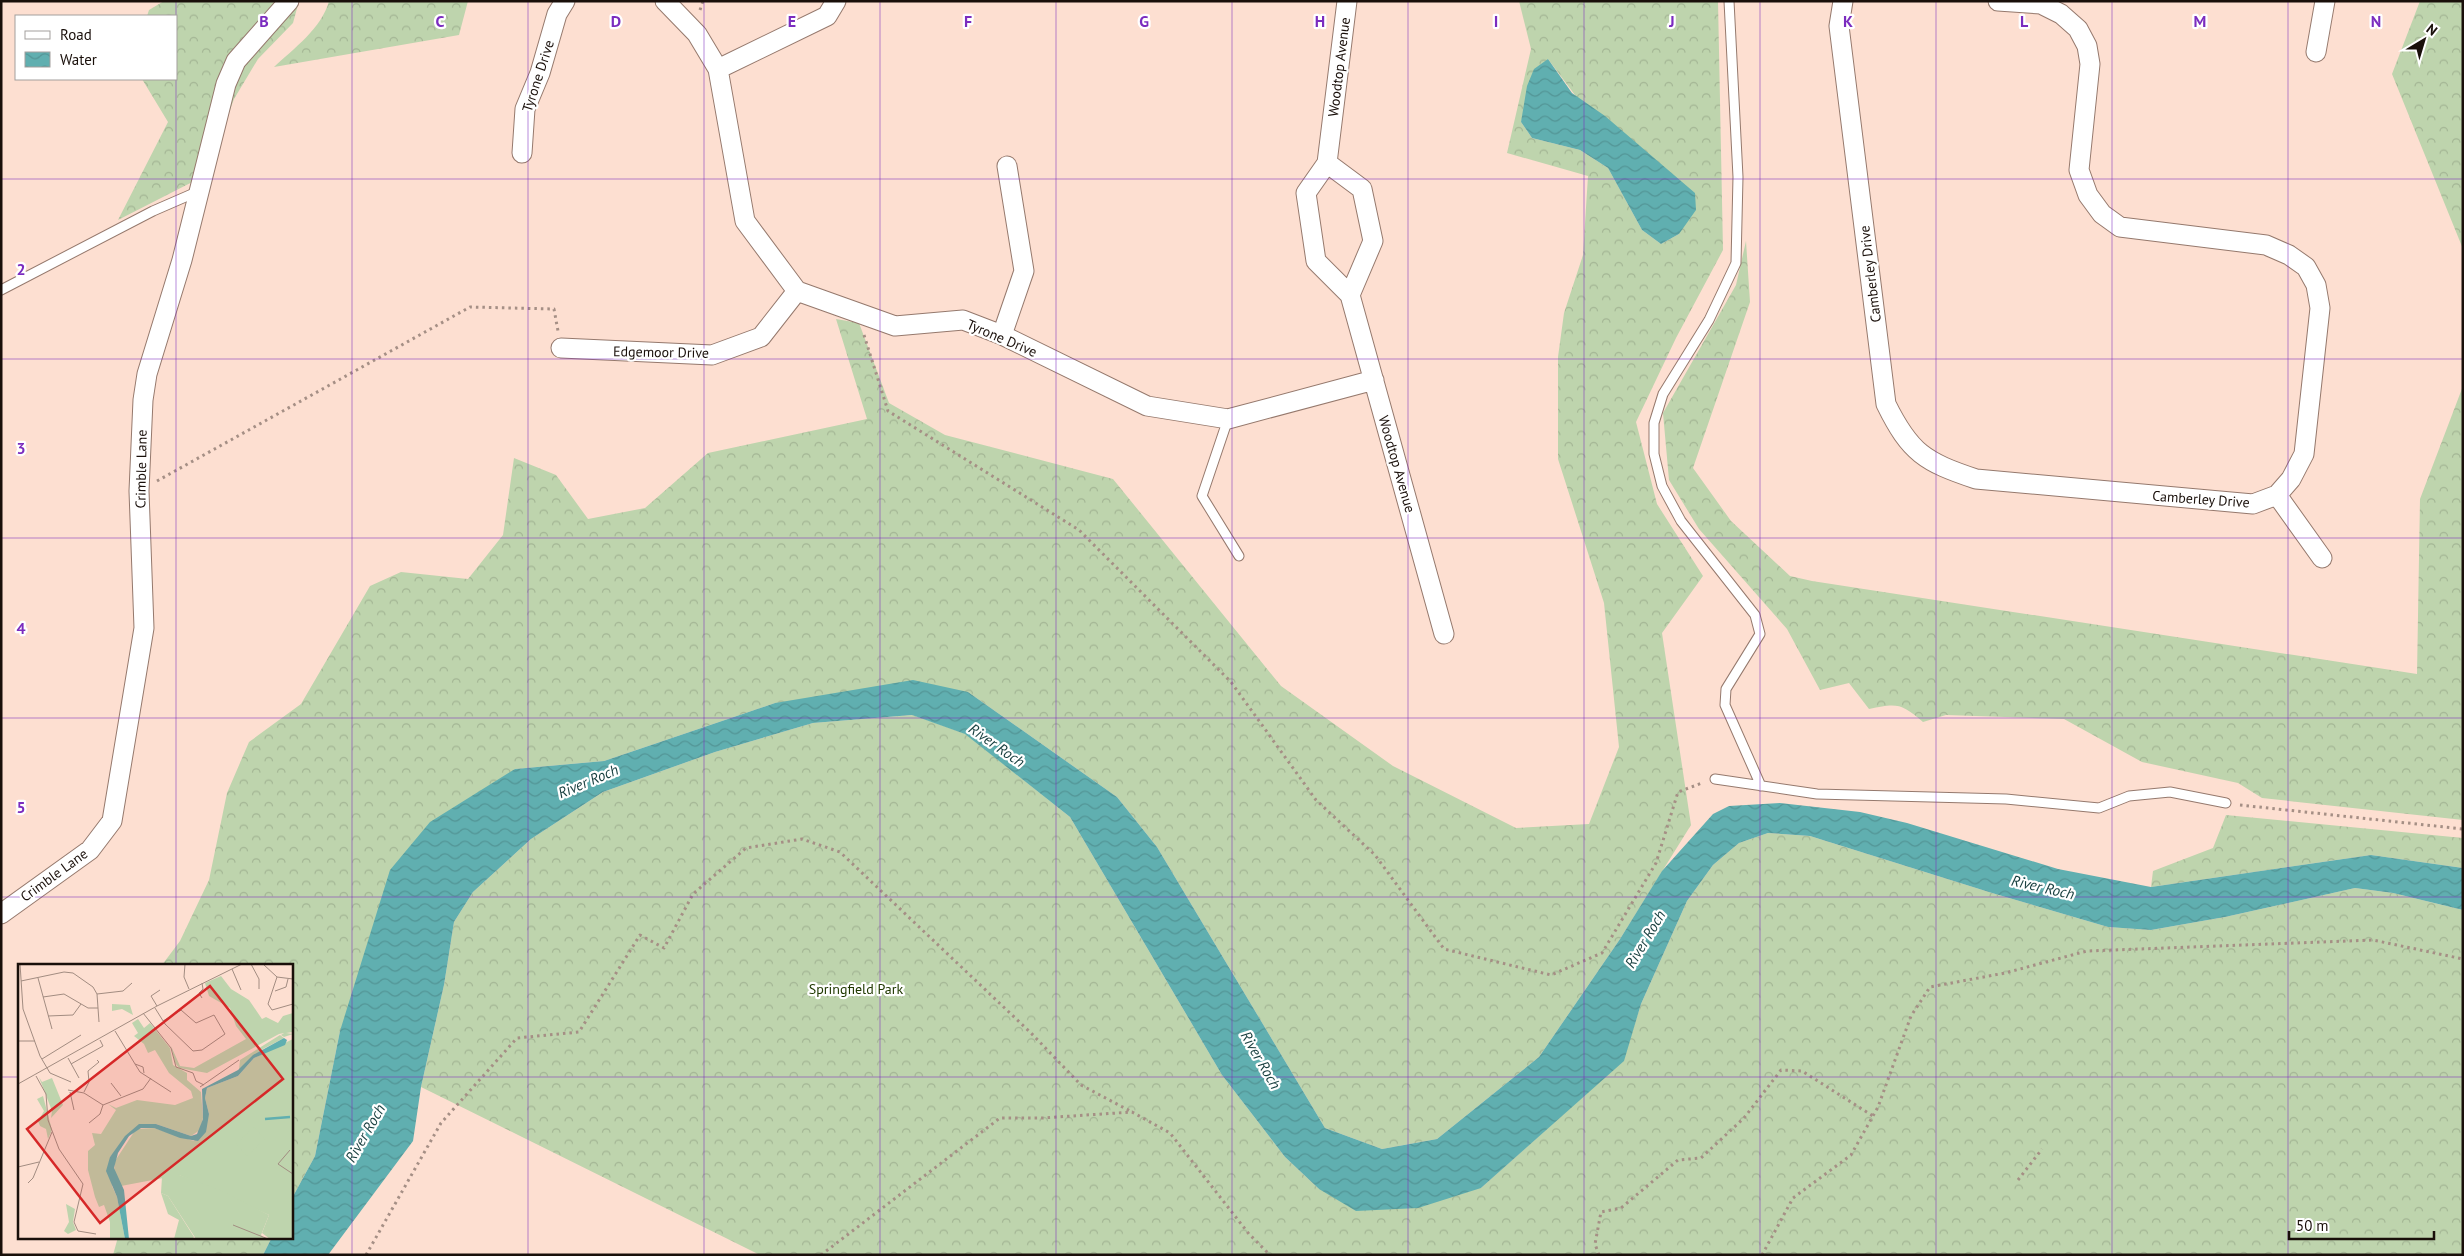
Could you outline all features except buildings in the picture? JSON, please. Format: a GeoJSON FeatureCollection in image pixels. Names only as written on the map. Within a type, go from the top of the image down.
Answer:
{"type":"FeatureCollection","features":[{"type":"Feature","properties":{"kind":"street","name":"Crimble Lane"},"geometry":{"type":"LineString","coordinates":[[1,914],[90,850],[112,821],[144,628],[139,491],[143,400],[147,374],[182,260],[220,105],[236,61],[289,1]]}},
{"type":"Feature","properties":{"kind":"street","name":"Tyrone Drive"},"geometry":{"type":"LineString","coordinates":[[522,153],[525,109],[540,73],[557,14],[565,1]]}},
{"type":"Feature","properties":{"kind":"street"},"geometry":{"type":"LineString","coordinates":[[665,1],[697,34],[718,69],[744,221],[797,291]]}},
{"type":"Feature","properties":{"kind":"street"},"geometry":{"type":"LineString","coordinates":[[718,69],[828,16],[836,1]]}},
{"type":"Feature","properties":{"kind":"street","name":"Woodtop Avenue"},"geometry":{"type":"LineString","coordinates":[[1348,1],[1327,162],[1306,193],[1316,261],[1350,295],[1444,634]]}},
{"type":"Feature","properties":{"kind":"street","name":"Camberley Drive"},"geometry":{"type":"LineString","coordinates":[[1843,1],[1839,26],[1886,404],[1899,431],[1917,452],[1941,467],[1976,479],[2253,504],[2277,495],[2292,479],[2304,454],[2320,308],[2316,285],[2306,267],[2289,255],[2266,245],[2120,227],[2102,214],[2088,195],[2079,170],[2090,64],[2087,46],[2078,29],[2061,14],[2041,4],[1998,1]]}},
{"type":"Feature","properties":{"kind":"street"},"geometry":{"type":"LineString","coordinates":[[2316,52],[2325,1]]}},
{"type":"Feature","properties":{"kind":"street"},"geometry":{"type":"LineString","coordinates":[[1327,162],[1362,188],[1373,241],[1350,295]]}},
{"type":"Feature","properties":{"kind":"street"},"geometry":{"type":"LineString","coordinates":[[1002,335],[1024,272],[1007,166]]}},
{"type":"Feature","properties":{"kind":"street","name":"Tyrone Drive"},"geometry":{"type":"LineString","coordinates":[[797,291],[895,326],[963,320],[1002,335],[1147,406],[1228,419],[1374,380]]}},
{"type":"Feature","properties":{"kind":"street","name":"Edgemoor Drive"},"geometry":{"type":"LineString","coordinates":[[561,348],[712,355],[761,337],[797,291]]}},
{"type":"Feature","properties":{"kind":"street"},"geometry":{"type":"LineString","coordinates":[[2277,495],[2323,559]]}},
{"type":"Feature","properties":{"kind":"lane"},"geometry":{"type":"LineString","coordinates":[[1729,1],[1738,177],[1736,263],[1708,320],[1663,394],[1654,423],[1654,454],[1662,486],[1681,521],[1755,615],[1760,634],[1726,689],[1726,704],[1761,786]]}},
{"type":"Feature","properties":{"kind":"lane"},"geometry":{"type":"LineString","coordinates":[[1,290],[153,211],[200,191]]}},
{"type":"Feature","properties":{"kind":"lane"},"geometry":{"type":"LineString","coordinates":[[1228,419],[1202,496],[1239,556]]}},
{"type":"Feature","properties":{"kind":"lane"},"geometry":{"type":"LineString","coordinates":[[1714,779],[1816,794],[2006,799],[2099,808],[2128,796],[2170,792],[2226,803]]}},
{"type":"Feature","properties":{"kind":"path"},"geometry":{"type":"LineString","coordinates":[[139,491],[470,307],[554,309],[561,348]]}},
{"type":"Feature","properties":{"kind":"path"},"geometry":{"type":"LineString","coordinates":[[856,311],[888,411],[1079,530],[1231,682],[1316,800],[1376,855],[1444,949],[1551,975],[1602,953],[1656,863],[1678,792],[1714,779]]}},
{"type":"Feature","properties":{"kind":"path"},"geometry":{"type":"LineString","coordinates":[[2226,803],[2463,829]]}},
{"type":"Feature","properties":{"kind":"path"},"geometry":{"type":"LineString","coordinates":[[366,1255],[441,1123],[517,1038],[579,1032],[640,935],[664,948],[693,894],[746,848],[802,839],[840,852],[1031,1033],[1081,1085],[1170,1133],[1249,1234],[1270,1255]]}},
{"type":"Feature","properties":{"kind":"path"},"geometry":{"type":"LineString","coordinates":[[1762,1255],[1793,1198],[1851,1155],[1873,1116],[1911,1016],[1930,987],[2005,973],[2087,951],[2373,940],[2463,959]]}},
{"type":"Feature","properties":{"kind":"path"},"geometry":{"type":"LineString","coordinates":[[1599,1255],[1595,1244],[1601,1212],[1621,1208],[1678,1160],[1702,1158],[1744,1118],[1781,1070],[1802,1071],[1873,1116]]}},
{"type":"Feature","properties":{"kind":"path"},"geometry":{"type":"LineString","coordinates":[[821,1255],[1000,1118],[1042,1118],[1132,1112]]}},
{"type":"Feature","properties":{"kind":"path"},"geometry":{"type":"LineString","coordinates":[[2018,1180],[2042,1149]]}},
{"type":"Feature","properties":{"kind":"green space"},"geometry":{"type":"Polygon","coordinates":[[[164,1],[299,1],[293,23],[258,59],[234,99],[206,175],[118,220],[168,122],[143,80],[178,80],[178,15],[147,15],[149,10],[164,1]]]}},
{"type":"Feature","properties":{"kind":"green space"},"geometry":{"type":"Polygon","coordinates":[[[329,1],[468,1],[459,35],[274,67],[314,29],[329,1]]]}},
{"type":"Feature","properties":{"kind":"green space"},"geometry":{"type":"Polygon","coordinates":[[[1519,1],[1718,1],[1723,250],[1676,338],[1636,422],[1657,504],[1703,576],[1662,633],[1691,825],[1620,939],[1539,1057],[1437,1139],[1382,1149],[1325,1128],[1157,847],[1117,797],[968,692],[775,703],[604,761],[515,769],[340,1031],[315,1156],[292,1198],[292,964],[163,964],[180,941],[209,880],[227,793],[249,742],[301,704],[370,586],[401,572],[468,579],[503,535],[514,458],[556,475],[588,519],[645,508],[708,453],[867,419],[836,319],[859,323],[889,403],[945,435],[1113,479],[1281,686],[1393,766],[1516,828],[1589,824],[1619,747],[1604,603],[1558,459],[1558,357],[1564,313],[1583,255],[1588,176],[1507,153],[1531,49],[1519,1]],[[1548,59],[1521,122],[1532,138],[1580,150],[1608,168],[1642,230],[1661,244],[1679,234],[1548,59]]]}},
{"type":"Feature","properties":{"kind":"green space"},"geometry":{"type":"Polygon","coordinates":[[[2420,1],[2463,1],[2463,249],[2392,74],[2420,1]]]}},
{"type":"Feature","properties":{"kind":"green space"},"geometry":{"type":"Polygon","coordinates":[[[1746,241],[1750,302],[1693,468],[1731,521],[1790,576],[1812,581],[2417,674],[2420,499],[2463,386],[2463,820],[2262,798],[2238,783],[2142,762],[2064,719],[1946,715],[1923,722],[1909,711],[1898,706],[1893,705],[1869,709],[1849,683],[1820,690],[1787,629],[1699,529],[1669,480],[1663,413],[1736,285],[1746,241]]]}},
{"type":"Feature","properties":{"kind":"green space","name":"Springfield Park"},"geometry":{"type":"Polygon","coordinates":[[[913,715],[966,734],[1070,817],[1222,1075],[1285,1157],[1319,1189],[1481,1188],[1623,1061],[1641,1004],[1687,901],[1713,865],[1739,843],[1768,833],[1810,836],[2108,927],[2151,930],[2225,917],[2355,888],[2393,893],[2463,910],[2463,1255],[760,1255],[421,1087],[444,985],[454,922],[473,892],[531,839],[603,792],[715,752],[813,723],[913,715]]]}},
{"type":"Feature","properties":{"kind":"green space"},"geometry":{"type":"Polygon","coordinates":[[[2226,815],[2463,838],[2463,868],[2371,855],[2151,887],[2153,871],[2213,848],[2226,815]]]}},
{"type":"Feature","properties":{"kind":"green space"},"geometry":{"type":"Polygon","coordinates":[[[118,1238],[272,1238],[263,1255],[113,1255],[118,1238]]]}},
{"type":"Feature","properties":{"kind":"water"},"geometry":{"type":"Polygon","coordinates":[[[1548,59],[1572,93],[1605,116],[1695,193],[1696,210],[1679,234],[1661,244],[1642,230],[1608,168],[1580,150],[1532,138],[1521,122],[1527,86],[1534,69],[1548,59]]]}},
{"type":"Feature","properties":{"kind":"water","name":"River Roch"},"geometry":{"type":"Polygon","coordinates":[[[913,680],[968,692],[1117,797],[1157,847],[1325,1128],[1382,1149],[1437,1139],[1539,1057],[1620,939],[1662,871],[1713,814],[1729,806],[1780,803],[1860,812],[1907,823],[2058,869],[2151,887],[2371,855],[2463,868],[2463,910],[2393,893],[2355,888],[2225,917],[2151,930],[2108,927],[1810,836],[1768,833],[1739,843],[1713,865],[1687,901],[1641,1004],[1624,1061],[1481,1188],[1418,1208],[1356,1211],[1319,1189],[1285,1157],[1222,1075],[1070,817],[965,734],[912,715],[813,723],[715,752],[603,792],[531,839],[473,892],[454,922],[444,985],[421,1087],[413,1141],[328,1255],[263,1255],[272,1238],[292,1238],[292,1198],[315,1156],[340,1031],[390,870],[430,822],[515,769],[604,761],[775,703],[913,680]]]}}]}
